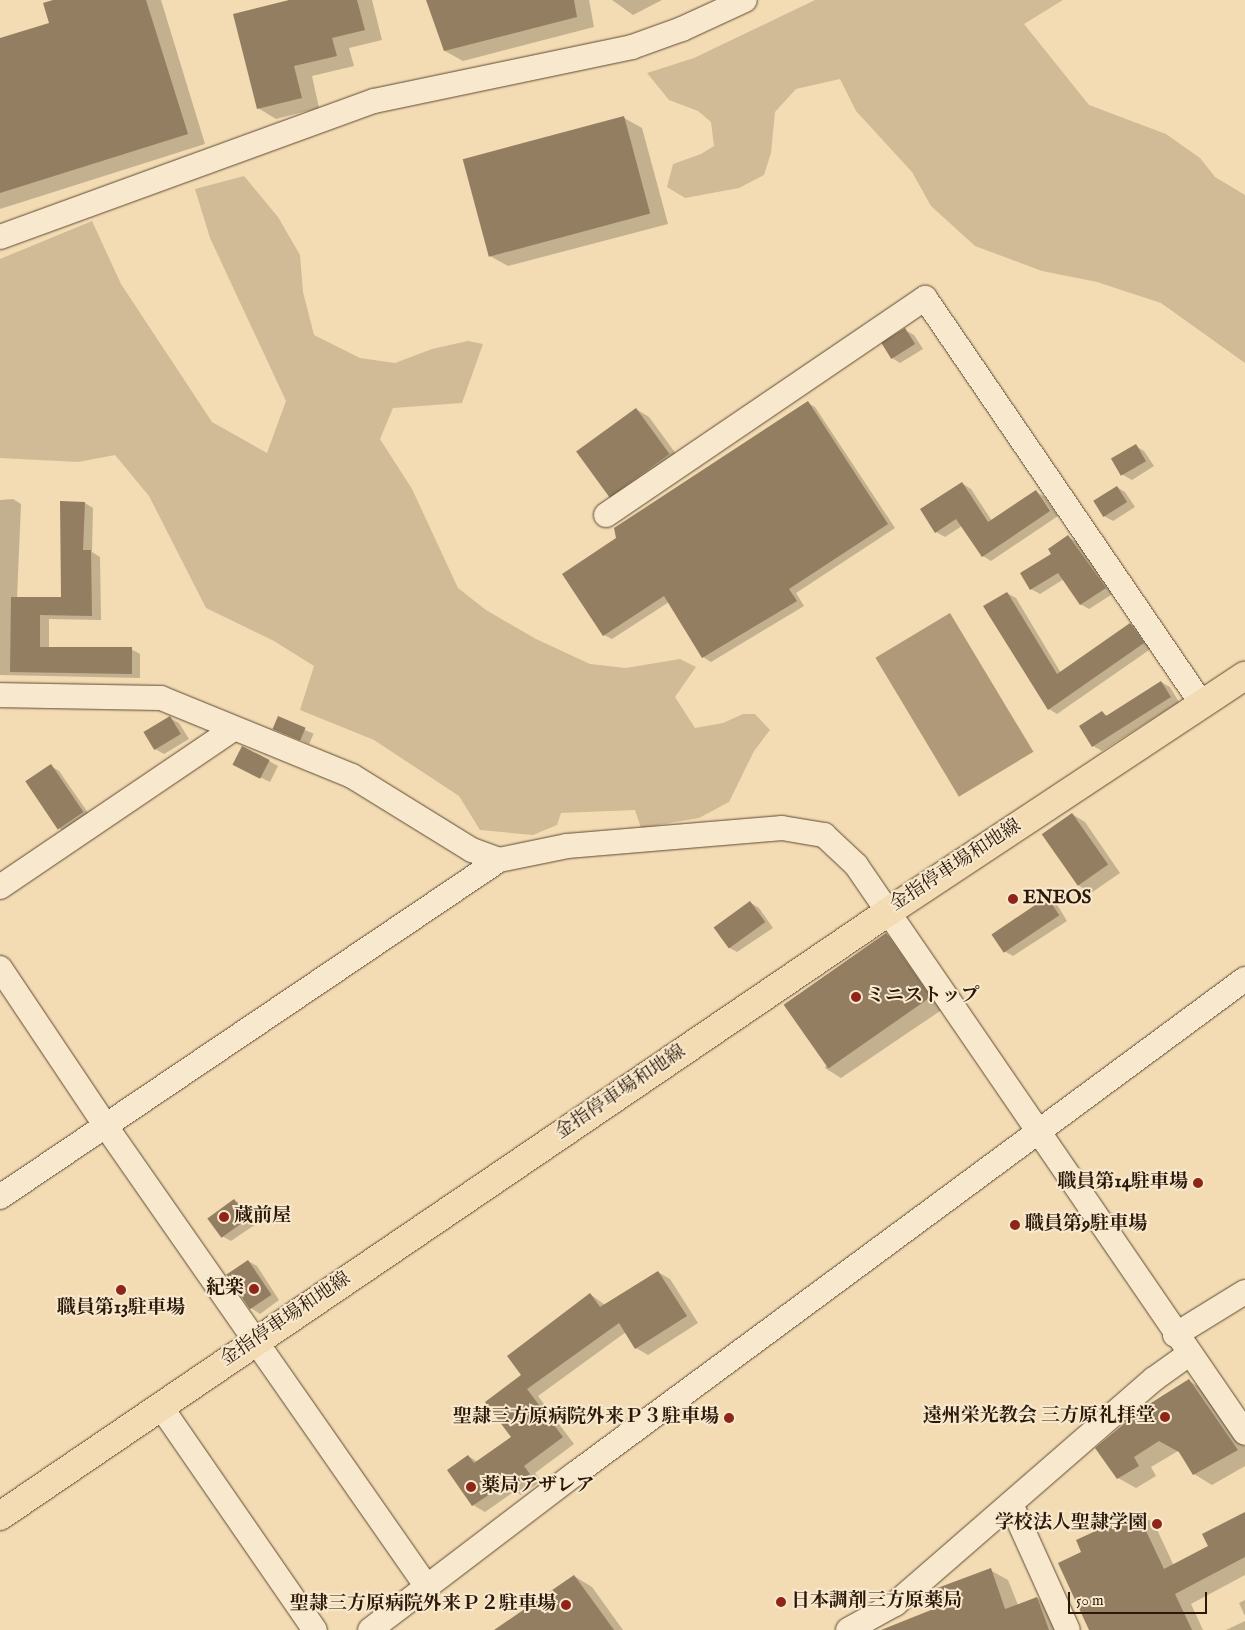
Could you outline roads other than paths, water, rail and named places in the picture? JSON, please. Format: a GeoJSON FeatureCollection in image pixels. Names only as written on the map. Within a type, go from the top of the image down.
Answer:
{"type":"FeatureCollection","features":[{"type":"Feature","properties":{"kind":"main road","name":"金指停車場和地線"},"geometry":{"type":"LineString","coordinates":[[0,1516],[161,1407],[255,1340],[888,912],[1245,676]]}},
{"type":"Feature","properties":{"kind":"street"},"geometry":{"type":"LineString","coordinates":[[0,236],[374,101],[632,47],[682,29],[745,0]]}},
{"type":"Feature","properties":{"kind":"street"},"geometry":{"type":"LineString","coordinates":[[606,515],[925,298],[1202,704]]}},
{"type":"Feature","properties":{"kind":"street"},"geometry":{"type":"LineString","coordinates":[[0,695],[160,698],[352,776],[472,850],[499,860]]}},
{"type":"Feature","properties":{"kind":"street"},"geometry":{"type":"LineString","coordinates":[[0,887],[233,729]]}},
{"type":"Feature","properties":{"kind":"street"},"geometry":{"type":"LineString","coordinates":[[0,1197],[499,860],[567,846],[782,828],[824,834],[856,865],[1182,1344],[1245,1433]]}},
{"type":"Feature","properties":{"kind":"street"},"geometry":{"type":"LineString","coordinates":[[0,968],[105,1125],[427,1587]]}},
{"type":"Feature","properties":{"kind":"street"},"geometry":{"type":"LineString","coordinates":[[370,1630],[1036,1130],[1245,978]]}},
{"type":"Feature","properties":{"kind":"street"},"geometry":{"type":"LineString","coordinates":[[848,1630],[894,1604],[1154,1379],[1182,1344],[1245,1292]]}},
{"type":"Feature","properties":{"kind":"street"},"geometry":{"type":"LineString","coordinates":[[161,1407],[315,1630]]}},
{"type":"Feature","properties":{"kind":"street"},"geometry":{"type":"LineString","coordinates":[[1011,1504],[1068,1630]]}},
{"type":"Feature","properties":{"kind":"place","name":"ENEOS"},"geometry":{"type":"Point","coordinates":[1013,899]}},
{"type":"Feature","properties":{"kind":"place","name":"ミニストップ"},"geometry":{"type":"Point","coordinates":[856,997]}},
{"type":"Feature","properties":{"kind":"place","name":"職員第14駐車場"},"geometry":{"type":"Point","coordinates":[1198,1183]}},
{"type":"Feature","properties":{"kind":"place","name":"蔵前屋"},"geometry":{"type":"Point","coordinates":[224,1217]}},
{"type":"Feature","properties":{"kind":"place","name":"職員第9駐車場"},"geometry":{"type":"Point","coordinates":[1015,1225]}},
{"type":"Feature","properties":{"kind":"place","name":"紀楽"},"geometry":{"type":"Point","coordinates":[254,1289]}},
{"type":"Feature","properties":{"kind":"place","name":"職員第13駐車場"},"geometry":{"type":"Point","coordinates":[121,1290]}},
{"type":"Feature","properties":{"kind":"place","name":"遠州栄光教会 三方原礼拝堂"},"geometry":{"type":"Point","coordinates":[1165,1417]}},
{"type":"Feature","properties":{"kind":"place","name":"聖隷三方原病院外来Ｐ３駐車場"},"geometry":{"type":"Point","coordinates":[729,1418]}},
{"type":"Feature","properties":{"kind":"place","name":"薬局アザレア"},"geometry":{"type":"Point","coordinates":[471,1487]}},
{"type":"Feature","properties":{"kind":"place","name":"学校法人聖隷学園"},"geometry":{"type":"Point","coordinates":[1157,1524]}},
{"type":"Feature","properties":{"kind":"place","name":"日本調剤三方原薬局"},"geometry":{"type":"Point","coordinates":[781,1602]}},
{"type":"Feature","properties":{"kind":"place","name":"聖隷三方原病院外来Ｐ２駐車場"},"geometry":{"type":"Point","coordinates":[566,1605]}}]}
